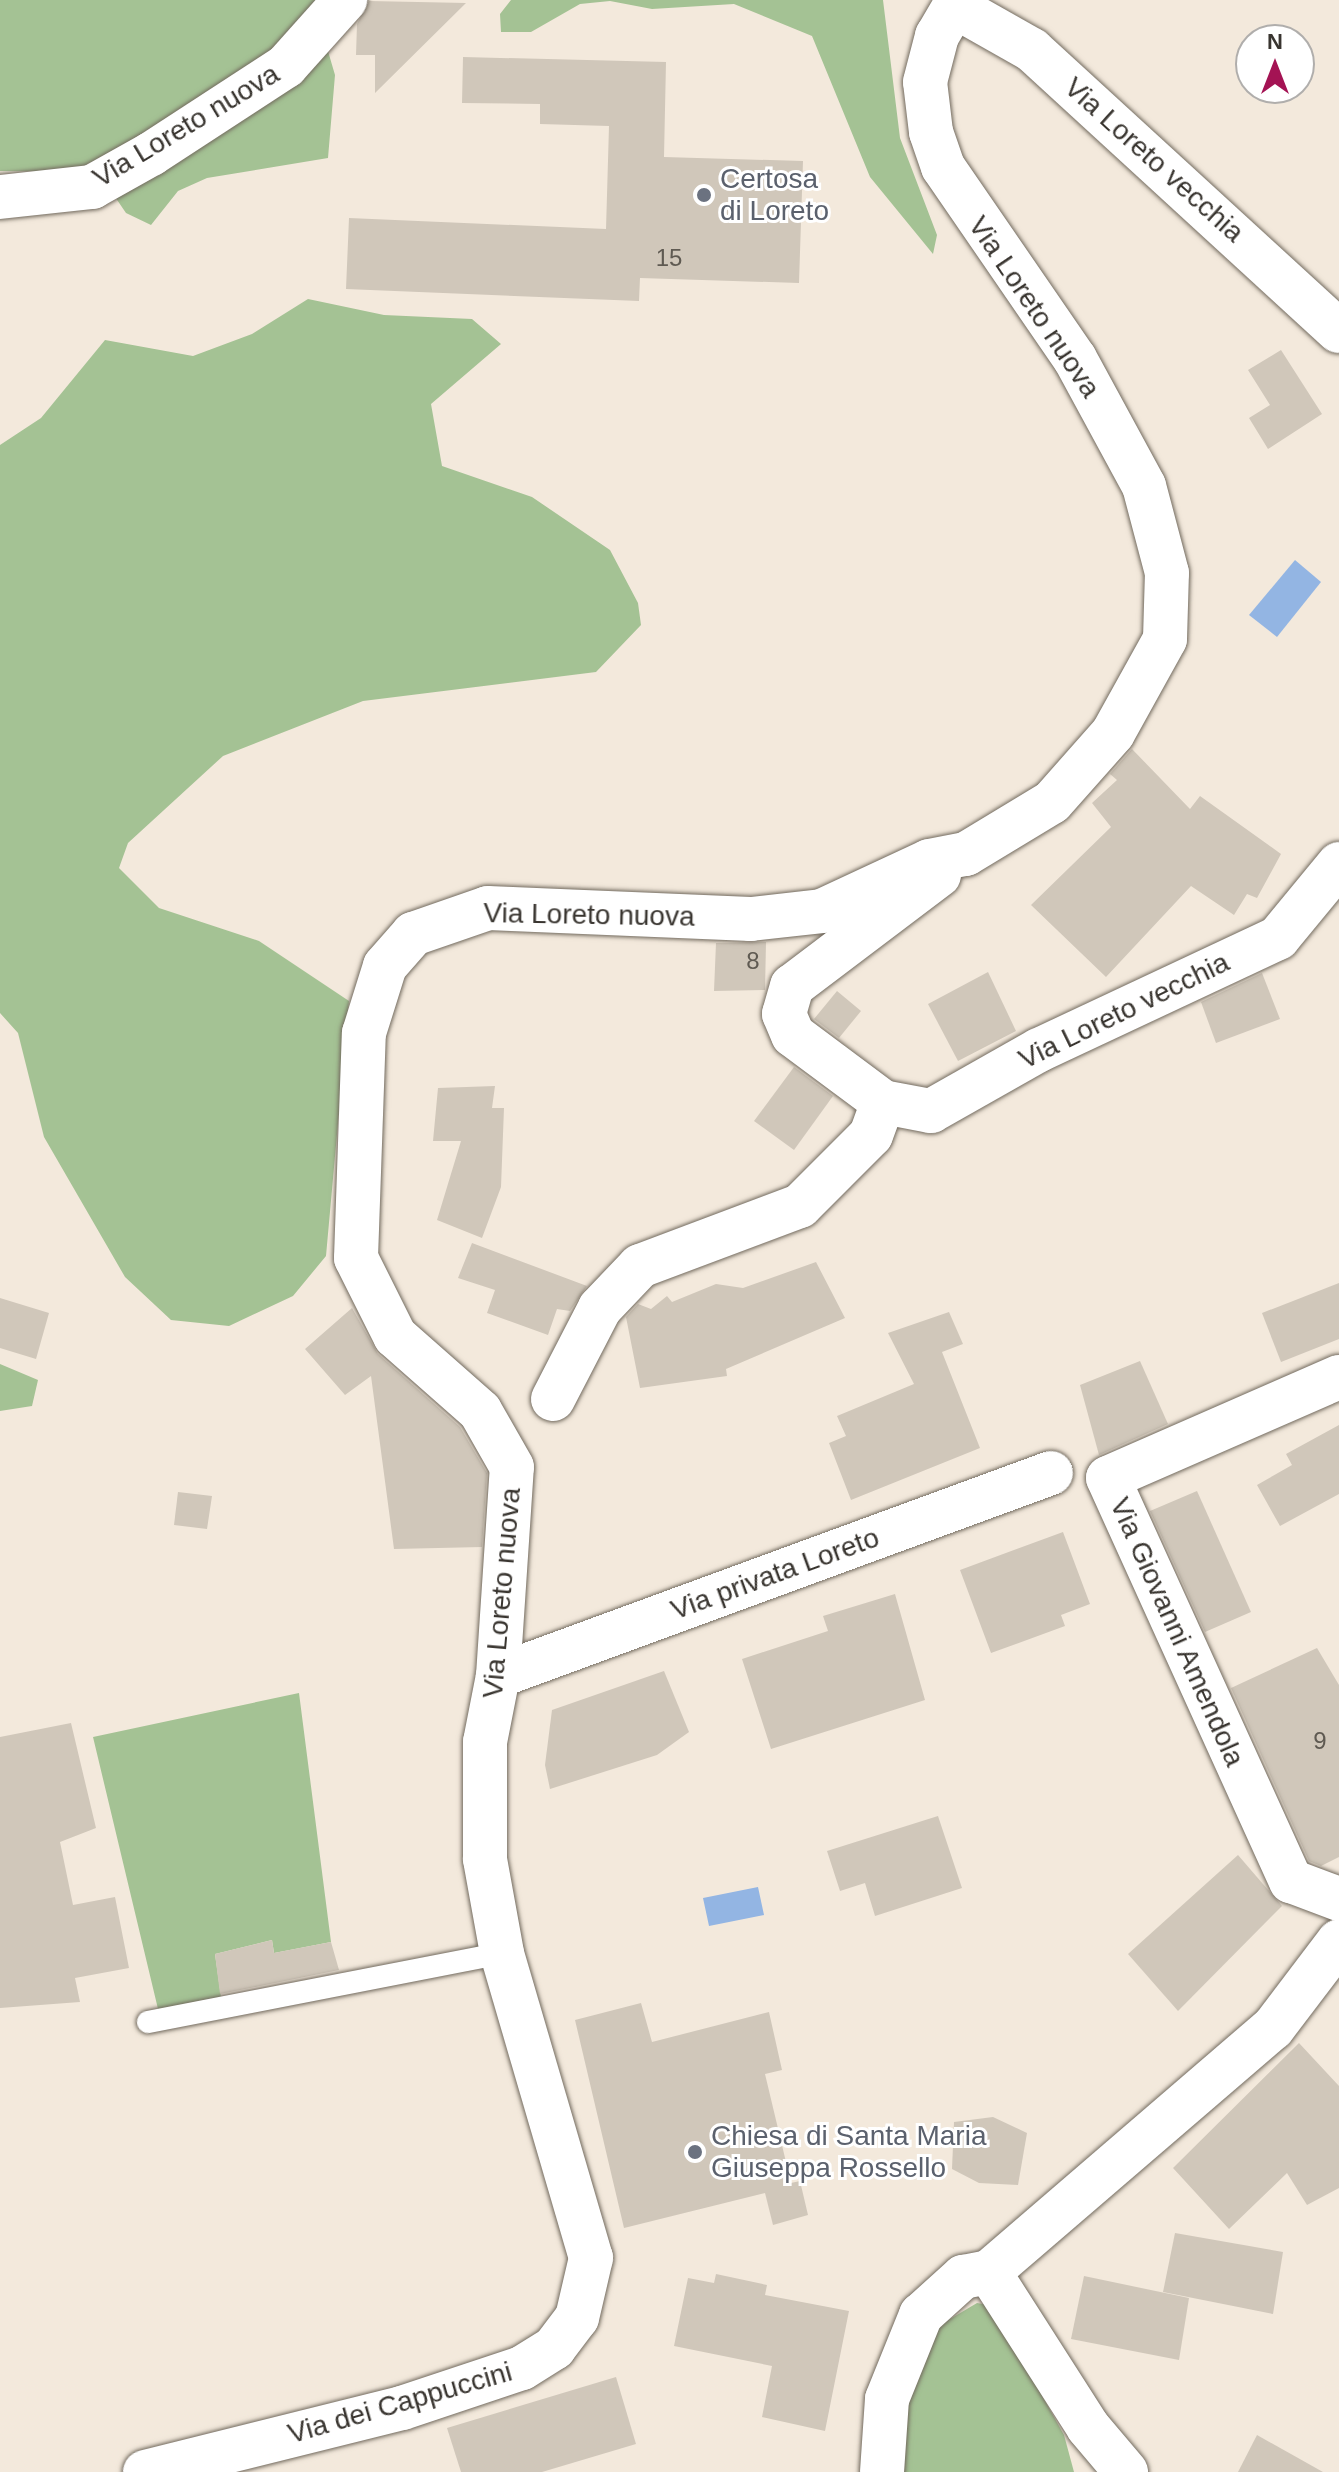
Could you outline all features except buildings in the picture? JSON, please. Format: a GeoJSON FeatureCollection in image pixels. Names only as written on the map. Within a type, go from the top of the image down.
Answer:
{"type":"FeatureCollection","features":[{"type":"Feature","properties":{"kind":"street","name":"Via Loreto nuova"},"geometry":{"type":"LineString","coordinates":[[0,197],[92,187],[151,154],[286,66],[345,0]]}},
{"type":"Feature","properties":{"kind":"street","name":"Via Loreto nuova"},"geometry":{"type":"LineString","coordinates":[[591,2258],[502,1953],[485,1859],[483,1793],[498,1676],[512,1467],[480,1411],[395,1336],[356,1258],[364,1033],[385,966],[413,934],[488,908],[751,919],[822,911],[929,861],[966,854],[1052,802],[1113,733],[1165,639],[1167,573],[1144,486],[1075,359],[943,167],[925,82],[937,36],[956,2]]}},
{"type":"Feature","properties":{"kind":"street","name":"Via Loreto vecchia"},"geometry":{"type":"LineString","coordinates":[[956,2],[1032,50],[1339,331]]}},
{"type":"Feature","properties":{"kind":"street","name":"Via Loreto vecchia"},"geometry":{"type":"LineString","coordinates":[[966,854],[792,986],[784,1014],[793,1035],[883,1102],[931,1111],[1039,1050],[1278,938],[1339,864]]}},
{"type":"Feature","properties":{"kind":"street"},"geometry":{"type":"LineString","coordinates":[[553,1399],[600,1308],[640,1266],[800,1206],[871,1135],[883,1102]]}},
{"type":"Feature","properties":{"kind":"street","name":"Via Giovanni Amendola"},"geometry":{"type":"LineString","coordinates":[[1339,1377],[1108,1478],[1291,1881],[1339,1899]]}},
{"type":"Feature","properties":{"kind":"street","name":"Via privata Loreto"},"geometry":{"type":"LineString","coordinates":[[498,1676],[1051,1473]]}},
{"type":"Feature","properties":{"kind":"street"},"geometry":{"type":"LineString","coordinates":[[882,2472],[887,2399],[921,2315],[963,2277],[989,2272],[1273,2028],[1339,1941]]}},
{"type":"Feature","properties":{"kind":"street","name":"Via dei Cappuccini"},"geometry":{"type":"LineString","coordinates":[[145,2472],[402,2408],[522,2368],[554,2348],[577,2318],[591,2258]]}},
{"type":"Feature","properties":{"kind":"street"},"geometry":{"type":"LineString","coordinates":[[989,2272],[1088,2427],[1126,2472]]}},
{"type":"Feature","properties":{"kind":"lane"},"geometry":{"type":"LineString","coordinates":[[148,2022],[502,1953]]}},
{"type":"Feature","properties":{"kind":"green space"},"geometry":{"type":"Polygon","coordinates":[[[0,0],[326,0],[318,17],[335,75],[328,158],[207,178],[178,191],[151,225],[126,213],[98,172],[0,171],[0,0]]]}},
{"type":"Feature","properties":{"kind":"green space"},"geometry":{"type":"Polygon","coordinates":[[[511,0],[883,0],[900,138],[937,235],[933,254],[870,177],[812,36],[734,4],[652,9],[610,1],[580,4],[531,32],[501,32],[500,14],[511,0]]]}},
{"type":"Feature","properties":{"kind":"green space"},"geometry":{"type":"Polygon","coordinates":[[[308,299],[384,315],[472,319],[501,344],[431,404],[442,466],[532,497],[610,550],[638,603],[641,625],[596,672],[363,701],[223,756],[128,843],[119,868],[159,908],[259,941],[349,1001],[326,1256],[293,1296],[229,1326],[171,1320],[125,1277],[44,1137],[18,1033],[0,1013],[0,445],[41,418],[105,340],[193,356],[252,334],[308,299]]]}},
{"type":"Feature","properties":{"kind":"green space"},"geometry":{"type":"Polygon","coordinates":[[[0,1364],[38,1380],[32,1406],[0,1411],[0,1364]]]}},
{"type":"Feature","properties":{"kind":"green space"},"geometry":{"type":"Polygon","coordinates":[[[299,1693],[331,1942],[274,1953],[272,1940],[215,1954],[221,1997],[158,2009],[93,1737],[299,1693]]]}},
{"type":"Feature","properties":{"kind":"green space"},"geometry":{"type":"Polygon","coordinates":[[[977,2303],[988,2305],[1005,2329],[1064,2435],[1074,2472],[902,2472],[907,2405],[940,2325],[977,2303]]]}},
{"type":"Feature","properties":{"kind":"water"},"geometry":{"type":"Polygon","coordinates":[[[1295,560],[1321,582],[1277,637],[1249,615],[1295,560]]]}},
{"type":"Feature","properties":{"kind":"water"},"geometry":{"type":"Polygon","coordinates":[[[758,1887],[764,1915],[709,1926],[703,1898],[758,1887]]]}},
{"type":"Feature","properties":{"kind":"place","name":"Certosa di Loreto"},"geometry":{"type":"Point","coordinates":[704,195]}},
{"type":"Feature","properties":{"kind":"place","name":"Chiesa di Santa Maria Giuseppa Rossello"},"geometry":{"type":"Point","coordinates":[695,2152]}}]}
